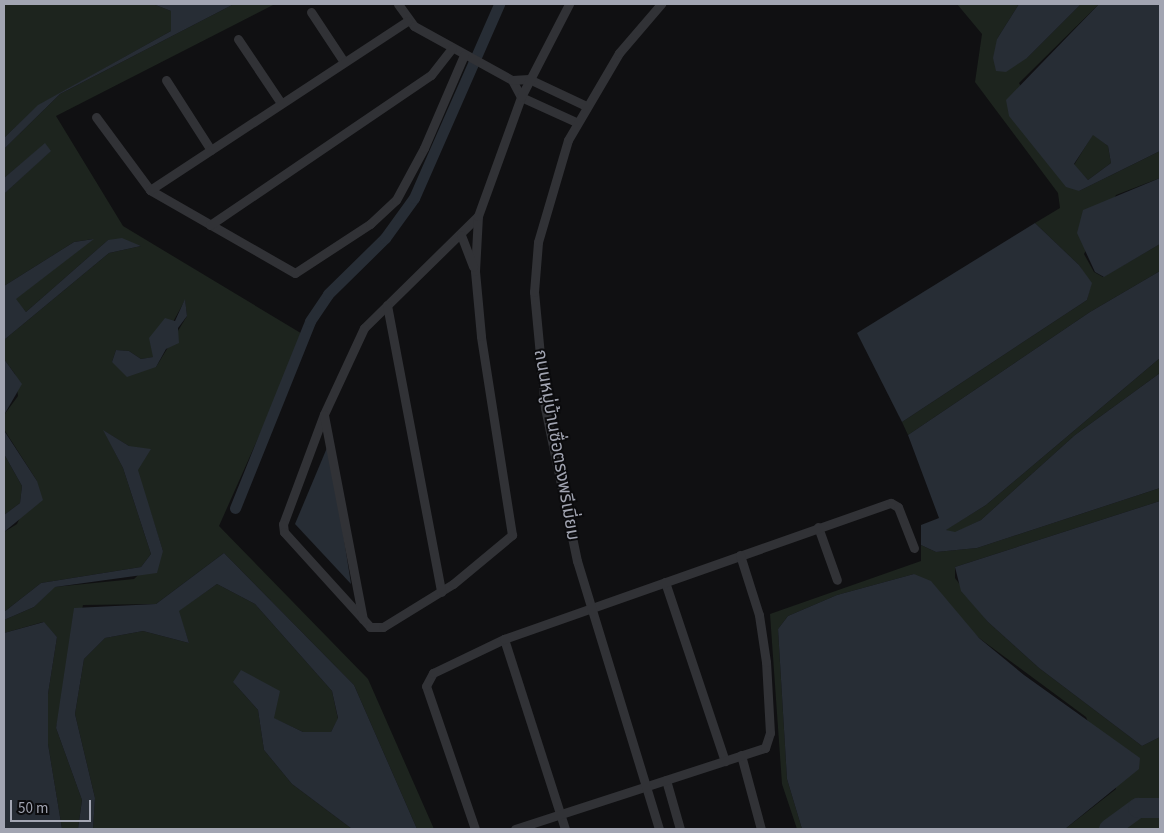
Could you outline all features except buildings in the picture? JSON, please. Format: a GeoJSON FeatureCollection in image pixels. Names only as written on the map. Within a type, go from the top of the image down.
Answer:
{"type":"FeatureCollection","features":[{"type":"Feature","properties":{"kind":"street"},"geometry":{"type":"LineString","coordinates":[[398,4],[407,21],[495,72],[512,80],[529,79],[586,106]]}},
{"type":"Feature","properties":{"kind":"street"},"geometry":{"type":"LineString","coordinates":[[478,216],[461,235],[387,305],[353,346],[324,414],[282,528],[370,626],[383,627],[441,592],[504,545],[513,527],[481,336],[475,271],[478,216],[521,97],[569,4]]}},
{"type":"Feature","properties":{"kind":"street","name":"ถนนหมู่บ้านซื่อตรงพรีเมี่ยม"},"geometry":{"type":"LineString","coordinates":[[659,829],[589,608],[577,561],[545,408],[534,292],[538,242],[552,185],[576,122],[619,53],[661,4]]}},
{"type":"Feature","properties":{"kind":"street"},"geometry":{"type":"LineString","coordinates":[[311,12],[344,62]]}},
{"type":"Feature","properties":{"kind":"street"},"geometry":{"type":"LineString","coordinates":[[150,190],[407,21]]}},
{"type":"Feature","properties":{"kind":"street"},"geometry":{"type":"LineString","coordinates":[[238,40],[281,103]]}},
{"type":"Feature","properties":{"kind":"street"},"geometry":{"type":"LineString","coordinates":[[210,225],[438,69],[452,48]]}},
{"type":"Feature","properties":{"kind":"street"},"geometry":{"type":"LineString","coordinates":[[96,118],[150,190],[290,272],[300,271],[396,200],[464,55]]}},
{"type":"Feature","properties":{"kind":"street"},"geometry":{"type":"LineString","coordinates":[[438,69],[454,79]]}},
{"type":"Feature","properties":{"kind":"street"},"geometry":{"type":"LineString","coordinates":[[166,80],[211,150]]}},
{"type":"Feature","properties":{"kind":"street"},"geometry":{"type":"LineString","coordinates":[[512,80],[521,97],[576,122]]}},
{"type":"Feature","properties":{"kind":"street"},"geometry":{"type":"LineString","coordinates":[[461,235],[475,271]]}},
{"type":"Feature","properties":{"kind":"street"},"geometry":{"type":"LineString","coordinates":[[387,305],[441,592]]}},
{"type":"Feature","properties":{"kind":"street"},"geometry":{"type":"LineString","coordinates":[[324,414],[363,619]]}},
{"type":"Feature","properties":{"kind":"street"},"geometry":{"type":"LineString","coordinates":[[475,829],[426,680],[455,660],[504,639],[589,608],[818,527],[896,504],[914,548]]}},
{"type":"Feature","properties":{"kind":"street"},"geometry":{"type":"LineString","coordinates":[[818,527],[837,580]]}},
{"type":"Feature","properties":{"kind":"street"},"geometry":{"type":"LineString","coordinates":[[516,829],[765,748],[770,733],[760,615],[740,555]]}},
{"type":"Feature","properties":{"kind":"street"},"geometry":{"type":"LineString","coordinates":[[665,582],[725,761]]}},
{"type":"Feature","properties":{"kind":"street"},"geometry":{"type":"LineString","coordinates":[[504,639],[565,829]]}},
{"type":"Feature","properties":{"kind":"street"},"geometry":{"type":"LineString","coordinates":[[741,755],[762,829]]}},
{"type":"Feature","properties":{"kind":"street"},"geometry":{"type":"LineString","coordinates":[[666,780],[680,829]]}},
{"type":"Feature","properties":{"kind":"shaded area"},"geometry":{"type":"Polygon","coordinates":[[[4,4],[153,4],[171,11],[173,25],[171,31],[39,105],[4,138],[4,4]]]}},
{"type":"Feature","properties":{"kind":"shaded area"},"geometry":{"type":"Polygon","coordinates":[[[153,4],[234,4],[60,94],[4,149],[4,138],[38,105],[171,31],[171,11],[153,4]]]}},
{"type":"Feature","properties":{"kind":"shaded area"},"geometry":{"type":"Polygon","coordinates":[[[234,4],[275,4],[56,116],[123,226],[304,335],[219,526],[368,679],[434,829],[417,829],[354,685],[224,553],[156,604],[83,605],[56,728],[82,800],[78,829],[62,829],[48,744],[48,694],[57,637],[43,622],[4,633],[4,620],[34,607],[54,587],[134,579],[163,551],[129,446],[104,431],[123,468],[151,554],[141,567],[41,583],[4,612],[4,532],[17,524],[37,481],[5,431],[4,415],[18,396],[15,374],[4,359],[4,340],[109,253],[141,246],[108,240],[26,312],[15,299],[93,239],[74,242],[4,286],[4,194],[50,151],[45,144],[4,178],[4,149],[60,94],[234,4]],[[185,300],[154,357],[141,359],[129,351],[116,350],[112,362],[156,367],[187,316],[185,300]]]}},
{"type":"Feature","properties":{"kind":"shaded area"},"geometry":{"type":"Polygon","coordinates":[[[957,4],[1019,4],[997,39],[1027,58],[1081,4],[1099,4],[1019,83],[1079,191],[1160,151],[1160,178],[1116,195],[1084,254],[1094,272],[1103,277],[1160,244],[1160,271],[1090,312],[908,435],[902,422],[1087,300],[1091,284],[1079,265],[1035,223],[1060,208],[1058,193],[975,82],[982,34],[957,4]]]}},
{"type":"Feature","properties":{"kind":"shaded area"},"geometry":{"type":"Polygon","coordinates":[[[1019,4],[1081,4],[1027,58],[1006,72],[996,71],[993,58],[997,39],[1019,4]]]}},
{"type":"Feature","properties":{"kind":"shaded area"},"geometry":{"type":"Polygon","coordinates":[[[1099,4],[1160,4],[1160,151],[1079,191],[1066,187],[1009,116],[1006,100],[1099,4]],[[1093,135],[1074,164],[1088,180],[1111,163],[1108,146],[1093,135]]]}},
{"type":"Feature","properties":{"kind":"shaded area"},"geometry":{"type":"Polygon","coordinates":[[[1093,134],[1108,146],[1111,163],[1088,180],[1074,165],[1093,134]]]}},
{"type":"Feature","properties":{"kind":"shaded area"},"geometry":{"type":"Polygon","coordinates":[[[45,143],[51,151],[4,194],[4,178],[45,143]]]}},
{"type":"Feature","properties":{"kind":"shaded area"},"geometry":{"type":"Polygon","coordinates":[[[1160,178],[1160,244],[1104,277],[1095,272],[1077,233],[1083,210],[1160,178]]]}},
{"type":"Feature","properties":{"kind":"shaded area"},"geometry":{"type":"Polygon","coordinates":[[[1035,223],[1079,265],[1092,283],[1087,300],[902,422],[857,333],[1035,223]]]}},
{"type":"Feature","properties":{"kind":"shaded area"},"geometry":{"type":"Polygon","coordinates":[[[122,238],[141,246],[109,253],[4,340],[4,286],[74,242],[94,239],[16,299],[26,312],[108,240],[122,238]]]}},
{"type":"Feature","properties":{"kind":"shaded area"},"geometry":{"type":"Polygon","coordinates":[[[1160,271],[1160,358],[986,505],[946,530],[955,532],[981,520],[1075,435],[1160,373],[1160,488],[977,548],[936,552],[921,545],[921,525],[939,518],[908,435],[1090,312],[1160,271]]]}},
{"type":"Feature","properties":{"kind":"shaded area"},"geometry":{"type":"Polygon","coordinates":[[[185,299],[187,316],[178,328],[179,343],[166,349],[156,367],[127,377],[112,362],[116,350],[129,351],[141,359],[153,357],[149,338],[165,318],[175,321],[185,299]]]}},
{"type":"Feature","properties":{"kind":"shaded area"},"geometry":{"type":"Polygon","coordinates":[[[1160,358],[1160,373],[1075,435],[981,520],[955,533],[945,530],[986,505],[1160,358]]]}},
{"type":"Feature","properties":{"kind":"shaded area"},"geometry":{"type":"Polygon","coordinates":[[[4,359],[22,384],[4,415],[4,359]]]}},
{"type":"Feature","properties":{"kind":"shaded area"},"geometry":{"type":"Polygon","coordinates":[[[4,418],[5,432],[37,481],[43,500],[4,532],[4,515],[20,503],[22,486],[4,454],[4,418]]]}},
{"type":"Feature","properties":{"kind":"shaded area"},"geometry":{"type":"Polygon","coordinates":[[[103,430],[129,446],[151,449],[138,470],[163,551],[157,573],[55,587],[34,607],[4,620],[4,612],[41,583],[141,567],[151,554],[123,468],[103,430]]]}},
{"type":"Feature","properties":{"kind":"shaded area"},"geometry":{"type":"Polygon","coordinates":[[[329,443],[351,584],[295,524],[329,443]]]}},
{"type":"Feature","properties":{"kind":"shaded area"},"geometry":{"type":"Polygon","coordinates":[[[4,454],[22,486],[20,503],[4,515],[4,454]]]}},
{"type":"Feature","properties":{"kind":"shaded area"},"geometry":{"type":"Polygon","coordinates":[[[1160,488],[1160,501],[955,567],[955,578],[988,622],[1039,668],[1142,746],[1160,737],[1160,829],[1065,829],[1116,789],[1086,717],[979,638],[914,574],[837,595],[788,616],[778,629],[787,779],[802,829],[797,829],[782,784],[770,614],[921,561],[921,545],[936,552],[977,548],[1160,488]]]}},
{"type":"Feature","properties":{"kind":"shaded area"},"geometry":{"type":"Polygon","coordinates":[[[1160,501],[1160,737],[1142,746],[1039,668],[988,622],[961,591],[955,567],[1160,501]]]}},
{"type":"Feature","properties":{"kind":"shaded area"},"geometry":{"type":"Polygon","coordinates":[[[224,553],[354,685],[417,829],[352,829],[292,784],[264,750],[258,710],[233,682],[241,670],[280,691],[274,718],[303,732],[331,732],[338,718],[332,691],[255,604],[217,584],[179,611],[189,643],[143,631],[105,638],[84,659],[75,714],[95,798],[93,829],[78,829],[82,800],[56,728],[74,608],[156,604],[224,553]]]}},
{"type":"Feature","properties":{"kind":"shaded area"},"geometry":{"type":"Polygon","coordinates":[[[914,574],[931,581],[979,638],[1024,675],[1140,758],[1139,769],[1065,829],[802,829],[787,779],[778,629],[788,616],[837,595],[914,574]]]}},
{"type":"Feature","properties":{"kind":"shaded area"},"geometry":{"type":"Polygon","coordinates":[[[217,584],[255,604],[332,691],[338,719],[331,732],[303,732],[273,718],[233,682],[258,710],[264,750],[292,784],[352,829],[93,829],[95,798],[75,714],[84,659],[105,638],[143,631],[189,643],[178,611],[217,584]]]}},
{"type":"Feature","properties":{"kind":"shaded area"},"geometry":{"type":"Polygon","coordinates":[[[44,622],[57,637],[48,694],[48,744],[62,829],[4,829],[4,633],[44,622]]]}},
{"type":"Feature","properties":{"kind":"waterway"},"geometry":{"type":"LineString","coordinates":[[235,508],[310,321],[328,294],[385,238],[414,198],[499,4]]}},
{"type":"Feature","properties":{"kind":"waterway"},"geometry":{"type":"LineString","coordinates":[[1109,829],[1138,808],[1160,808]]}}]}
